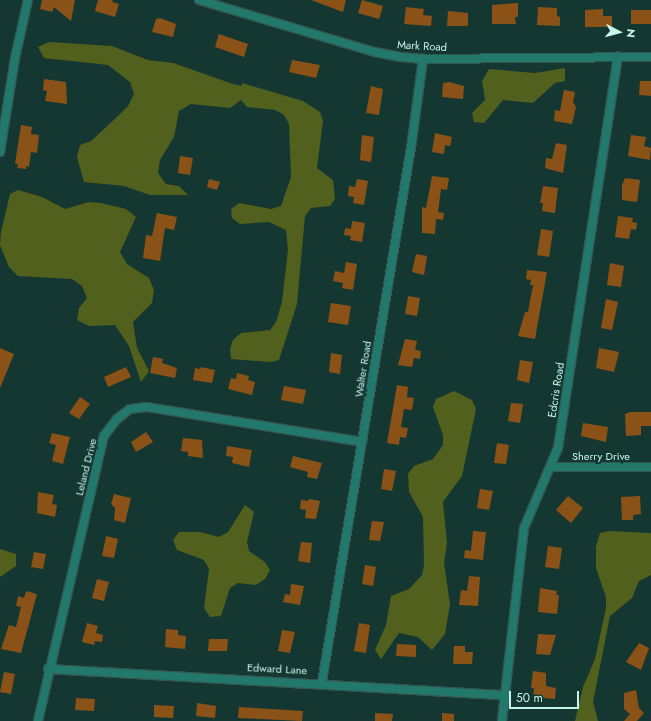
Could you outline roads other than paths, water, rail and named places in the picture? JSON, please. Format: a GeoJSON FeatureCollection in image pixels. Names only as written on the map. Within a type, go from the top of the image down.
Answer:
{"type":"FeatureCollection","features":[{"type":"Feature","properties":{"kind":"street"},"geometry":{"type":"LineString","coordinates":[[0,152],[15,58],[28,0]]}},
{"type":"Feature","properties":{"kind":"street","name":"Mark Road"},"geometry":{"type":"LineString","coordinates":[[200,0],[375,52],[423,59],[651,56]]}},
{"type":"Feature","properties":{"kind":"street","name":"Edcris Road"},"geometry":{"type":"LineString","coordinates":[[502,721],[524,528],[531,506],[551,467],[558,448],[618,57]]}},
{"type":"Feature","properties":{"kind":"street","name":"Walter Road"},"geometry":{"type":"LineString","coordinates":[[322,682],[423,59]]}},
{"type":"Feature","properties":{"kind":"street","name":"Leland Drive"},"geometry":{"type":"LineString","coordinates":[[38,721],[48,669],[104,436],[117,419],[130,409],[147,407],[176,410],[362,442]]}},
{"type":"Feature","properties":{"kind":"street","name":"Sherry Drive"},"geometry":{"type":"LineString","coordinates":[[551,467],[651,467]]}},
{"type":"Feature","properties":{"kind":"street","name":"Edward Lane"},"geometry":{"type":"LineString","coordinates":[[48,669],[322,682],[505,695]]}}]}
